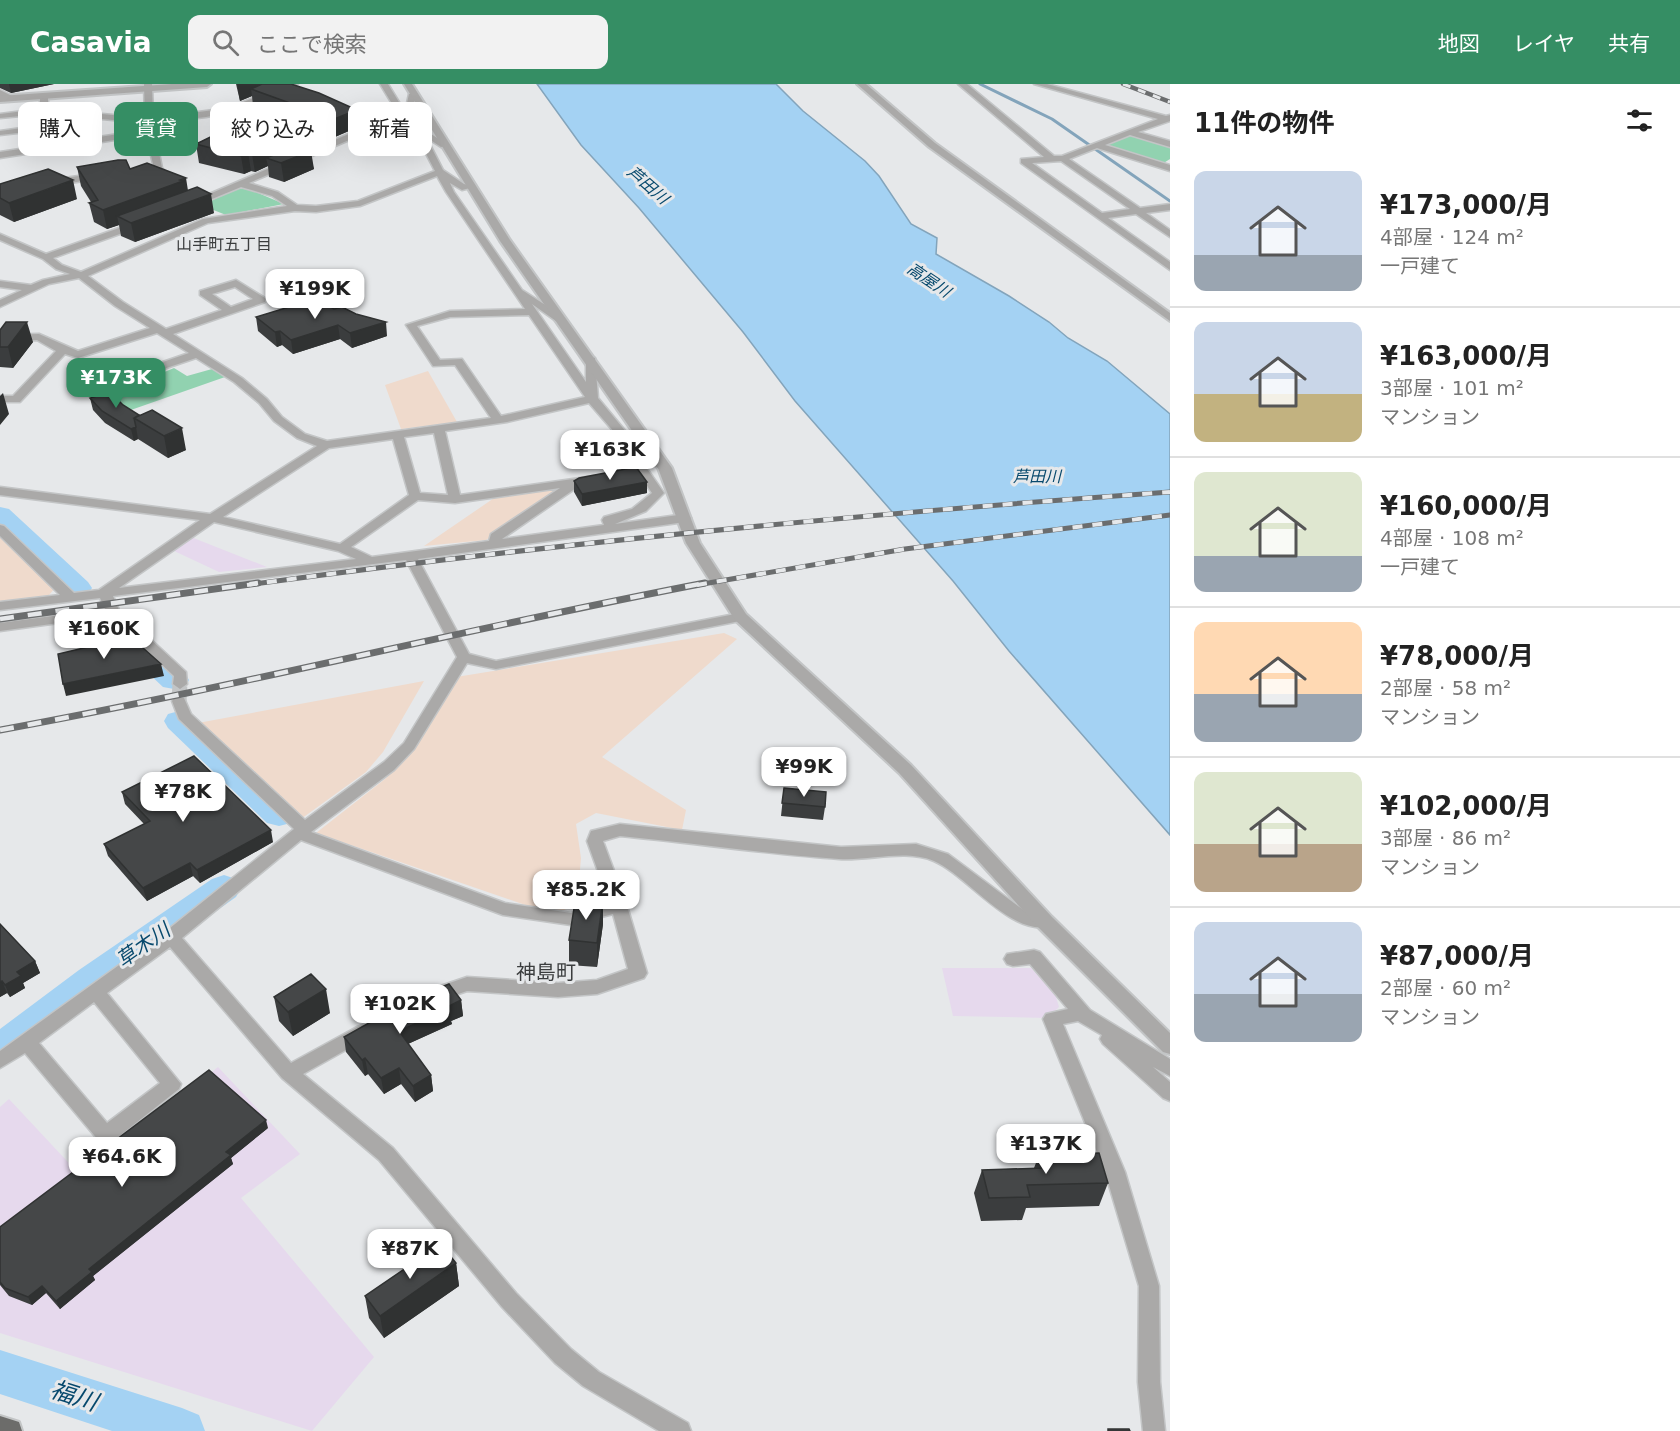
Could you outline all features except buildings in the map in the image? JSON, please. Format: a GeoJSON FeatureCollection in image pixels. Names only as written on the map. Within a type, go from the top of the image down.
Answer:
{"type":"FeatureCollection","features":[{"type":"Feature","properties":{"kind":"highway"},"geometry":{"type":"LineString","coordinates":[[0,1428],[10,1431]]}},
{"type":"Feature","properties":{"kind":"street"},"geometry":{"type":"LineString","coordinates":[[0,92],[5,99],[148,86],[207,84]]}},
{"type":"Feature","properties":{"kind":"street"},"geometry":{"type":"LineString","coordinates":[[198,114],[231,110],[294,84]]}},
{"type":"Feature","properties":{"kind":"street"},"geometry":{"type":"LineString","coordinates":[[384,84],[395,102]]}},
{"type":"Feature","properties":{"kind":"street"},"geometry":{"type":"LineString","coordinates":[[861,84],[932,145],[1170,318]]}},
{"type":"Feature","properties":{"kind":"street"},"geometry":{"type":"LineString","coordinates":[[962,84],[1052,159]]}},
{"type":"Feature","properties":{"kind":"street"},"geometry":{"type":"LineString","coordinates":[[1038,84],[1169,118]]}},
{"type":"Feature","properties":{"kind":"street"},"geometry":{"type":"LineString","coordinates":[[148,86],[148,102]]}},
{"type":"Feature","properties":{"kind":"street"},"geometry":{"type":"LineString","coordinates":[[410,89],[505,241],[665,468],[693,543],[740,617],[905,769],[1045,922],[1170,1046]]}},
{"type":"Feature","properties":{"kind":"street"},"geometry":{"type":"LineString","coordinates":[[44,96],[44,102]]}},
{"type":"Feature","properties":{"kind":"street"},"geometry":{"type":"LineString","coordinates":[[0,116],[18,114]]}},
{"type":"Feature","properties":{"kind":"street"},"geometry":{"type":"LineString","coordinates":[[1169,118],[1132,134],[1063,158],[1024,161],[1170,267]]}},
{"type":"Feature","properties":{"kind":"street"},"geometry":{"type":"LineString","coordinates":[[0,133],[18,131]]}},
{"type":"Feature","properties":{"kind":"street"},"geometry":{"type":"LineString","coordinates":[[1132,134],[1170,144]]}},
{"type":"Feature","properties":{"kind":"street"},"geometry":{"type":"LineString","coordinates":[[0,155],[114,137]]}},
{"type":"Feature","properties":{"kind":"street"},"geometry":{"type":"LineString","coordinates":[[196,202],[348,138]]}},
{"type":"Feature","properties":{"kind":"street"},"geometry":{"type":"LineString","coordinates":[[432,138],[444,145]]}},
{"type":"Feature","properties":{"kind":"street"},"geometry":{"type":"LineString","coordinates":[[1095,147],[1170,168]]}},
{"type":"Feature","properties":{"kind":"street"},"geometry":{"type":"LineString","coordinates":[[155,156],[158,168],[171,183],[207,198]]}},
{"type":"Feature","properties":{"kind":"street"},"geometry":{"type":"LineString","coordinates":[[432,156],[467,217],[592,399],[621,432],[665,468]]}},
{"type":"Feature","properties":{"kind":"street"},"geometry":{"type":"LineString","coordinates":[[1063,158],[1170,234]]}},
{"type":"Feature","properties":{"kind":"street"},"geometry":{"type":"LineString","coordinates":[[147,170],[158,168]]}},
{"type":"Feature","properties":{"kind":"street"},"geometry":{"type":"LineString","coordinates":[[440,172],[462,187],[470,188]]}},
{"type":"Feature","properties":{"kind":"street"},"geometry":{"type":"LineString","coordinates":[[0,304],[30,288],[81,275],[206,221],[295,208],[316,209],[360,203],[440,172]]}},
{"type":"Feature","properties":{"kind":"street"},"geometry":{"type":"LineString","coordinates":[[45,184],[113,174]]}},
{"type":"Feature","properties":{"kind":"street"},"geometry":{"type":"LineString","coordinates":[[242,184],[275,194],[295,208]]}},
{"type":"Feature","properties":{"kind":"street"},"geometry":{"type":"LineString","coordinates":[[1100,216],[1170,207]]}},
{"type":"Feature","properties":{"kind":"street"},"geometry":{"type":"LineString","coordinates":[[467,217],[474,218],[493,240],[505,241]]}},
{"type":"Feature","properties":{"kind":"street"},"geometry":{"type":"LineString","coordinates":[[46,257],[103,235],[154,219]]}},
{"type":"Feature","properties":{"kind":"street"},"geometry":{"type":"LineString","coordinates":[[0,237],[46,257],[58,267],[81,275],[161,331],[238,380],[263,401],[278,419],[301,436],[326,445]]}},
{"type":"Feature","properties":{"kind":"street"},"geometry":{"type":"LineString","coordinates":[[0,338],[39,337],[78,355],[161,331],[229,310],[250,303],[261,300],[236,283],[204,293],[229,310]]}},
{"type":"Feature","properties":{"kind":"street"},"geometry":{"type":"LineString","coordinates":[[0,284],[30,288]]}},
{"type":"Feature","properties":{"kind":"street"},"geometry":{"type":"LineString","coordinates":[[516,288],[560,319]]}},
{"type":"Feature","properties":{"kind":"street"},"geometry":{"type":"LineString","coordinates":[[498,420],[458,361],[437,364],[411,325],[450,314],[531,312]]}},
{"type":"Feature","properties":{"kind":"street"},"geometry":{"type":"LineString","coordinates":[[0,399],[16,400],[63,350]]}},
{"type":"Feature","properties":{"kind":"street"},"geometry":{"type":"LineString","coordinates":[[109,384],[197,354]]}},
{"type":"Feature","properties":{"kind":"street"},"geometry":{"type":"LineString","coordinates":[[591,360],[592,399]]}},
{"type":"Feature","properties":{"kind":"street"},"geometry":{"type":"LineString","coordinates":[[104,592],[212,518],[326,445],[498,420],[592,399]]}},
{"type":"Feature","properties":{"kind":"street"},"geometry":{"type":"LineString","coordinates":[[439,429],[456,499]]}},
{"type":"Feature","properties":{"kind":"street"},"geometry":{"type":"LineString","coordinates":[[610,529],[608,520],[638,512],[648,506],[658,493],[639,472],[623,442],[621,432]]}},
{"type":"Feature","properties":{"kind":"street"},"geometry":{"type":"LineString","coordinates":[[397,433],[415,496]]}},
{"type":"Feature","properties":{"kind":"street"},"geometry":{"type":"LineString","coordinates":[[342,549],[415,496],[456,499],[603,479]]}},
{"type":"Feature","properties":{"kind":"street"},"geometry":{"type":"LineString","coordinates":[[496,542],[495,537],[576,483]]}},
{"type":"Feature","properties":{"kind":"street"},"geometry":{"type":"LineString","coordinates":[[0,491],[212,518],[342,549],[372,561]]}},
{"type":"Feature","properties":{"kind":"street"},"geometry":{"type":"LineString","coordinates":[[0,606],[372,561],[496,542],[685,518]]}},
{"type":"Feature","properties":{"kind":"street"},"geometry":{"type":"LineString","coordinates":[[0,529],[69,596]]}},
{"type":"Feature","properties":{"kind":"street"},"geometry":{"type":"LineString","coordinates":[[410,556],[464,657],[476,662],[496,665],[740,617]]}},
{"type":"Feature","properties":{"kind":"street"},"geometry":{"type":"LineString","coordinates":[[104,592],[113,612],[181,675],[180,684]]}},
{"type":"Feature","properties":{"kind":"street"},"geometry":{"type":"LineString","coordinates":[[0,627],[113,612]]}},
{"type":"Feature","properties":{"kind":"street"},"geometry":{"type":"LineString","coordinates":[[0,1061],[171,937],[302,831],[389,766],[409,746],[464,657]]}},
{"type":"Feature","properties":{"kind":"street"},"geometry":{"type":"LineString","coordinates":[[179,701],[184,716],[302,831],[503,909],[571,919],[619,906]]}},
{"type":"Feature","properties":{"kind":"street"},"geometry":{"type":"LineString","coordinates":[[419,1001],[467,984],[568,989],[597,987],[638,973],[619,906],[595,841],[597,836],[620,831],[841,853],[916,849],[942,858],[1021,917],[1045,922]]}},
{"type":"Feature","properties":{"kind":"street"},"geometry":{"type":"LineString","coordinates":[[171,937],[289,1073],[386,1154],[509,1300],[563,1356],[591,1378],[680,1431]]}},
{"type":"Feature","properties":{"kind":"street"},"geometry":{"type":"LineString","coordinates":[[1013,959],[1034,957],[1080,1013],[1170,1093]]}},
{"type":"Feature","properties":{"kind":"street"},"geometry":{"type":"LineString","coordinates":[[27,1042],[106,1135],[172,1084],[95,991]]}},
{"type":"Feature","properties":{"kind":"street"},"geometry":{"type":"LineString","coordinates":[[1154,1431],[1149,1382],[1149,1286],[1115,1172],[1052,1019],[1080,1013],[1170,1068]]}},
{"type":"Feature","properties":{"kind":"street"},"geometry":{"type":"LineString","coordinates":[[289,1073],[379,1023]]}},
{"type":"Feature","properties":{"kind":"shaded area"},"geometry":{"type":"Polygon","coordinates":[[[428,371],[457,422],[401,429],[385,385],[428,371]]]}},
{"type":"Feature","properties":{"kind":"shaded area"},"geometry":{"type":"Polygon","coordinates":[[[564,486],[486,540],[424,546],[500,494],[564,486]]]}},
{"type":"Feature","properties":{"kind":"shaded area"},"geometry":{"type":"Polygon","coordinates":[[[0,536],[55,588],[49,595],[0,601],[0,536]]]}},
{"type":"Feature","properties":{"kind":"shaded area"},"geometry":{"type":"Polygon","coordinates":[[[191,537],[267,567],[219,572],[172,550],[191,537]]]}},
{"type":"Feature","properties":{"kind":"shaded area"},"geometry":{"type":"Polygon","coordinates":[[[724,633],[737,639],[602,757],[686,810],[682,830],[596,813],[576,824],[581,858],[577,904],[564,910],[537,909],[316,833],[385,779],[407,758],[450,678],[724,633]]]}},
{"type":"Feature","properties":{"kind":"shaded area"},"geometry":{"type":"Polygon","coordinates":[[[424,681],[383,752],[366,772],[294,824],[187,725],[424,681]]]}},
{"type":"Feature","properties":{"kind":"shaded area"},"geometry":{"type":"Polygon","coordinates":[[[942,968],[1031,968],[1055,994],[1059,1007],[1048,1018],[953,1016],[942,968]]]}},
{"type":"Feature","properties":{"kind":"shaded area"},"geometry":{"type":"Polygon","coordinates":[[[218,1067],[300,1154],[241,1198],[374,1357],[312,1431],[0,1333],[0,1243],[218,1067]]]}},
{"type":"Feature","properties":{"kind":"shaded area"},"geometry":{"type":"Polygon","coordinates":[[[9,1099],[80,1175],[0,1233],[0,1107],[9,1099]]]}},
{"type":"Feature","properties":{"kind":"green space"},"geometry":{"type":"Polygon","coordinates":[[[1130,136],[1170,146],[1170,159],[1162,164],[1107,145],[1130,136]]]}},
{"type":"Feature","properties":{"kind":"green space"},"geometry":{"type":"Polygon","coordinates":[[[246,188],[284,204],[226,215],[201,205],[238,189],[246,188]]]}},
{"type":"Feature","properties":{"kind":"green space"},"geometry":{"type":"Polygon","coordinates":[[[174,368],[187,376],[212,369],[225,377],[128,411],[112,394],[174,368]]]}},
{"type":"Feature","properties":{"kind":"water","name":"芦田川"},"geometry":{"type":"Polygon","coordinates":[[[537,84],[776,84],[803,111],[865,161],[879,176],[911,224],[937,238],[936,254],[1009,296],[1049,322],[1068,338],[1107,361],[1170,414],[1170,835],[1009,651],[953,581],[795,401],[743,332],[639,208],[581,145],[537,84]]]}},
{"type":"Feature","properties":{"kind":"waterway"},"geometry":{"type":"LineString","coordinates":[[980,84],[1052,119],[1170,201]]}},
{"type":"Feature","properties":{"kind":"waterway","name":"草木川"},"geometry":{"type":"LineString","coordinates":[[0,515],[78,588]]}},
{"type":"Feature","properties":{"kind":"waterway","name":"草木川"},"geometry":{"type":"LineString","coordinates":[[106,618],[174,680]]}},
{"type":"Feature","properties":{"kind":"waterway","name":"草木川"},"geometry":{"type":"LineString","coordinates":[[179,721],[279,815]]}},
{"type":"Feature","properties":{"kind":"waterway","name":"草木川"},"geometry":{"type":"LineString","coordinates":[[0,1050],[92,980],[224,888]]}},
{"type":"Feature","properties":{"kind":"waterway","name":"福川"},"geometry":{"type":"LineString","coordinates":[[0,1372],[182,1431]]}},
{"type":"Feature","properties":{"kind":"tunnel"},"geometry":{"type":"LineString","coordinates":[[179,701],[180,684]]}},
{"type":"Feature","properties":{"kind":"railway"},"geometry":{"type":"LineString","coordinates":[[1123,84],[1170,102]]}},
{"type":"Feature","properties":{"kind":"railway"},"geometry":{"type":"LineString","coordinates":[[247,585],[477,556],[708,531],[1170,492]]}},
{"type":"Feature","properties":{"kind":"railway"},"geometry":{"type":"LineString","coordinates":[[697,585],[905,549],[1170,515]]}},
{"type":"Feature","properties":{"kind":"railway"},"geometry":{"type":"LineString","coordinates":[[0,619],[258,583]]}},
{"type":"Feature","properties":{"kind":"railway"},"geometry":{"type":"LineString","coordinates":[[0,730],[177,695],[705,583]]}},
{"type":"Feature","properties":{"kind":"district","name":"山手町五丁目"},"geometry":{"type":"Point","coordinates":[224,244]}},
{"type":"Feature","properties":{"kind":"district","name":"神島町"},"geometry":{"type":"Point","coordinates":[546,972]}},
{"type":"Feature","properties":{"kind":"water label","name":"高屋川"},"geometry":{"type":"Point","coordinates":[929,280]}}]}
